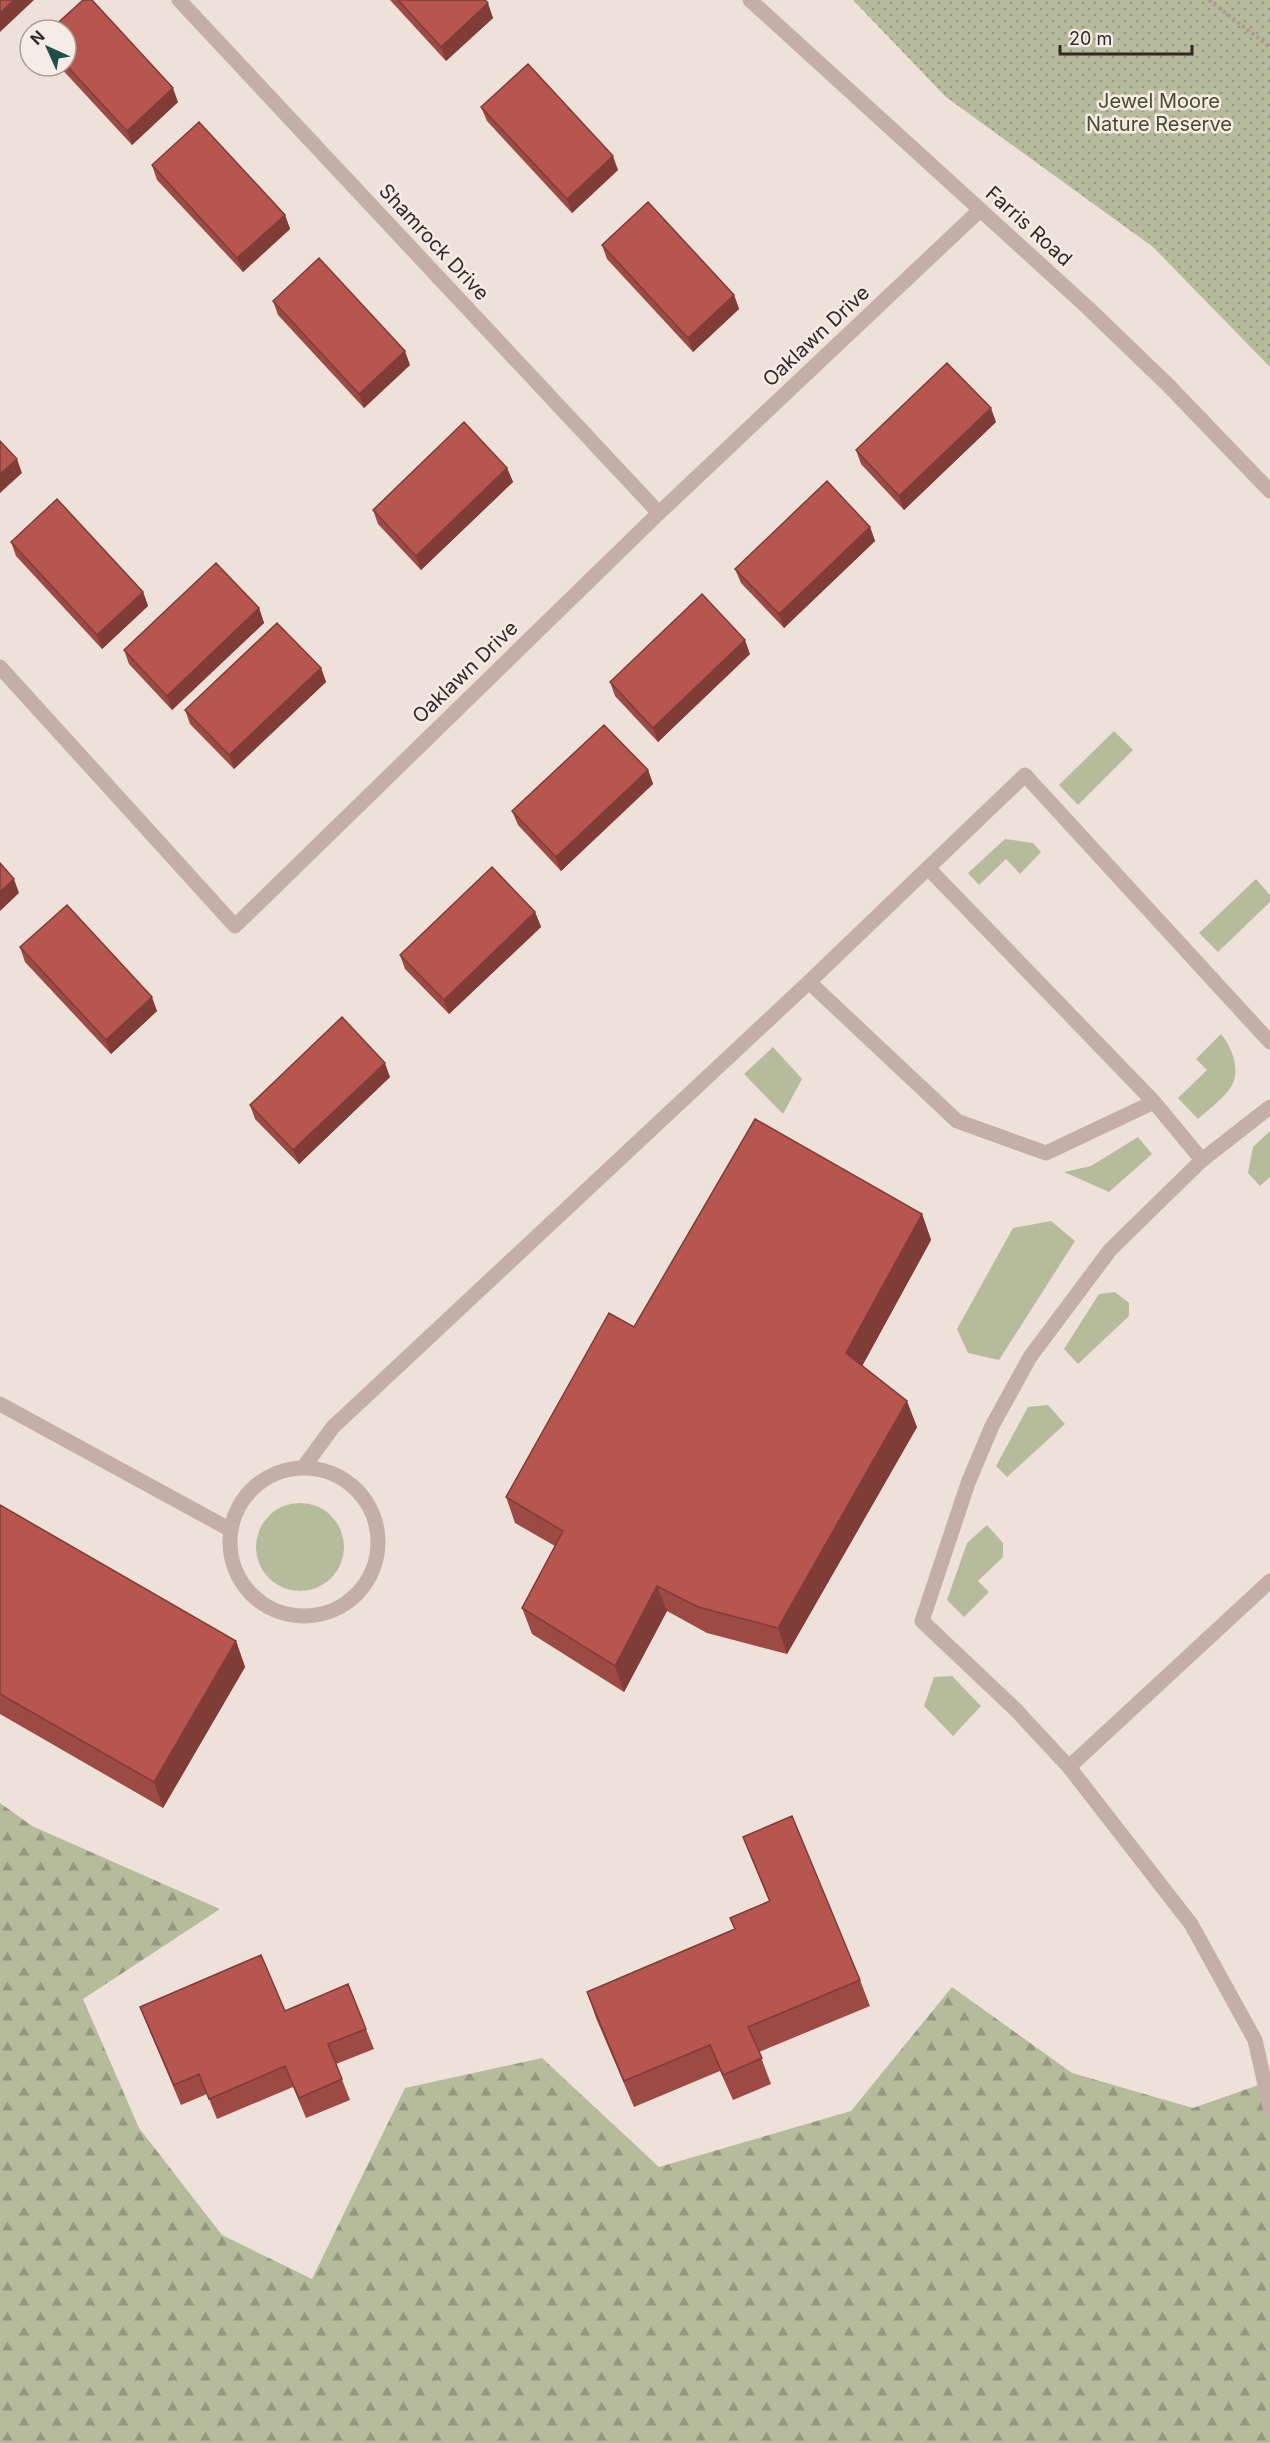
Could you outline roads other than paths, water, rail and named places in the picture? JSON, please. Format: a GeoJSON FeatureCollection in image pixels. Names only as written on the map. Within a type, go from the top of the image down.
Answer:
{"type":"FeatureCollection","features":[{"type":"Feature","properties":{"kind":"street","name":"Shamrock Drive"},"geometry":{"type":"LineString","coordinates":[[179,0],[659,513]]}},
{"type":"Feature","properties":{"kind":"street","name":"Farris Road"},"geometry":{"type":"LineString","coordinates":[[750,0],[1168,385],[1270,492]]}},
{"type":"Feature","properties":{"kind":"street","name":"Oaklawn Drive"},"geometry":{"type":"LineString","coordinates":[[0,668],[235,926],[659,513],[980,210]]}},
{"type":"Feature","properties":{"kind":"street"},"geometry":{"type":"LineString","coordinates":[[303,1468],[333,1427],[929,869],[1025,775],[1270,1042]]}},
{"type":"Feature","properties":{"kind":"street"},"geometry":{"type":"LineString","coordinates":[[929,869],[1154,1102],[1202,1160]]}},
{"type":"Feature","properties":{"kind":"street"},"geometry":{"type":"LineString","coordinates":[[809,982],[957,1120],[1046,1153],[1154,1102]]}},
{"type":"Feature","properties":{"kind":"street"},"geometry":{"type":"LineString","coordinates":[[1270,1107],[1202,1160],[1110,1250],[1030,1357],[992,1426],[980,1454],[922,1621],[1017,1710],[1069,1767],[1191,1924],[1255,2040],[1270,2107]]}},
{"type":"Feature","properties":{"kind":"street"},"geometry":{"type":"LineString","coordinates":[[0,1404],[231,1530]]}},
{"type":"Feature","properties":{"kind":"street"},"geometry":{"type":"LineString","coordinates":[[313,1467],[337,1475],[358,1490],[372,1511],[378,1536],[375,1562],[365,1585],[349,1602],[327,1613],[304,1617],[281,1614],[260,1603],[243,1586],[232,1565],[229,1542],[231,1530],[232,1519],[245,1496],[264,1479],[287,1469],[313,1467]]}},
{"type":"Feature","properties":{"kind":"street"},"geometry":{"type":"LineString","coordinates":[[1069,1767],[1270,1581]]}},
{"type":"Feature","properties":{"kind":"park label","name":"Jewel Moore Nature Reserve"},"geometry":{"type":"Point","coordinates":[1159,112]}}]}
